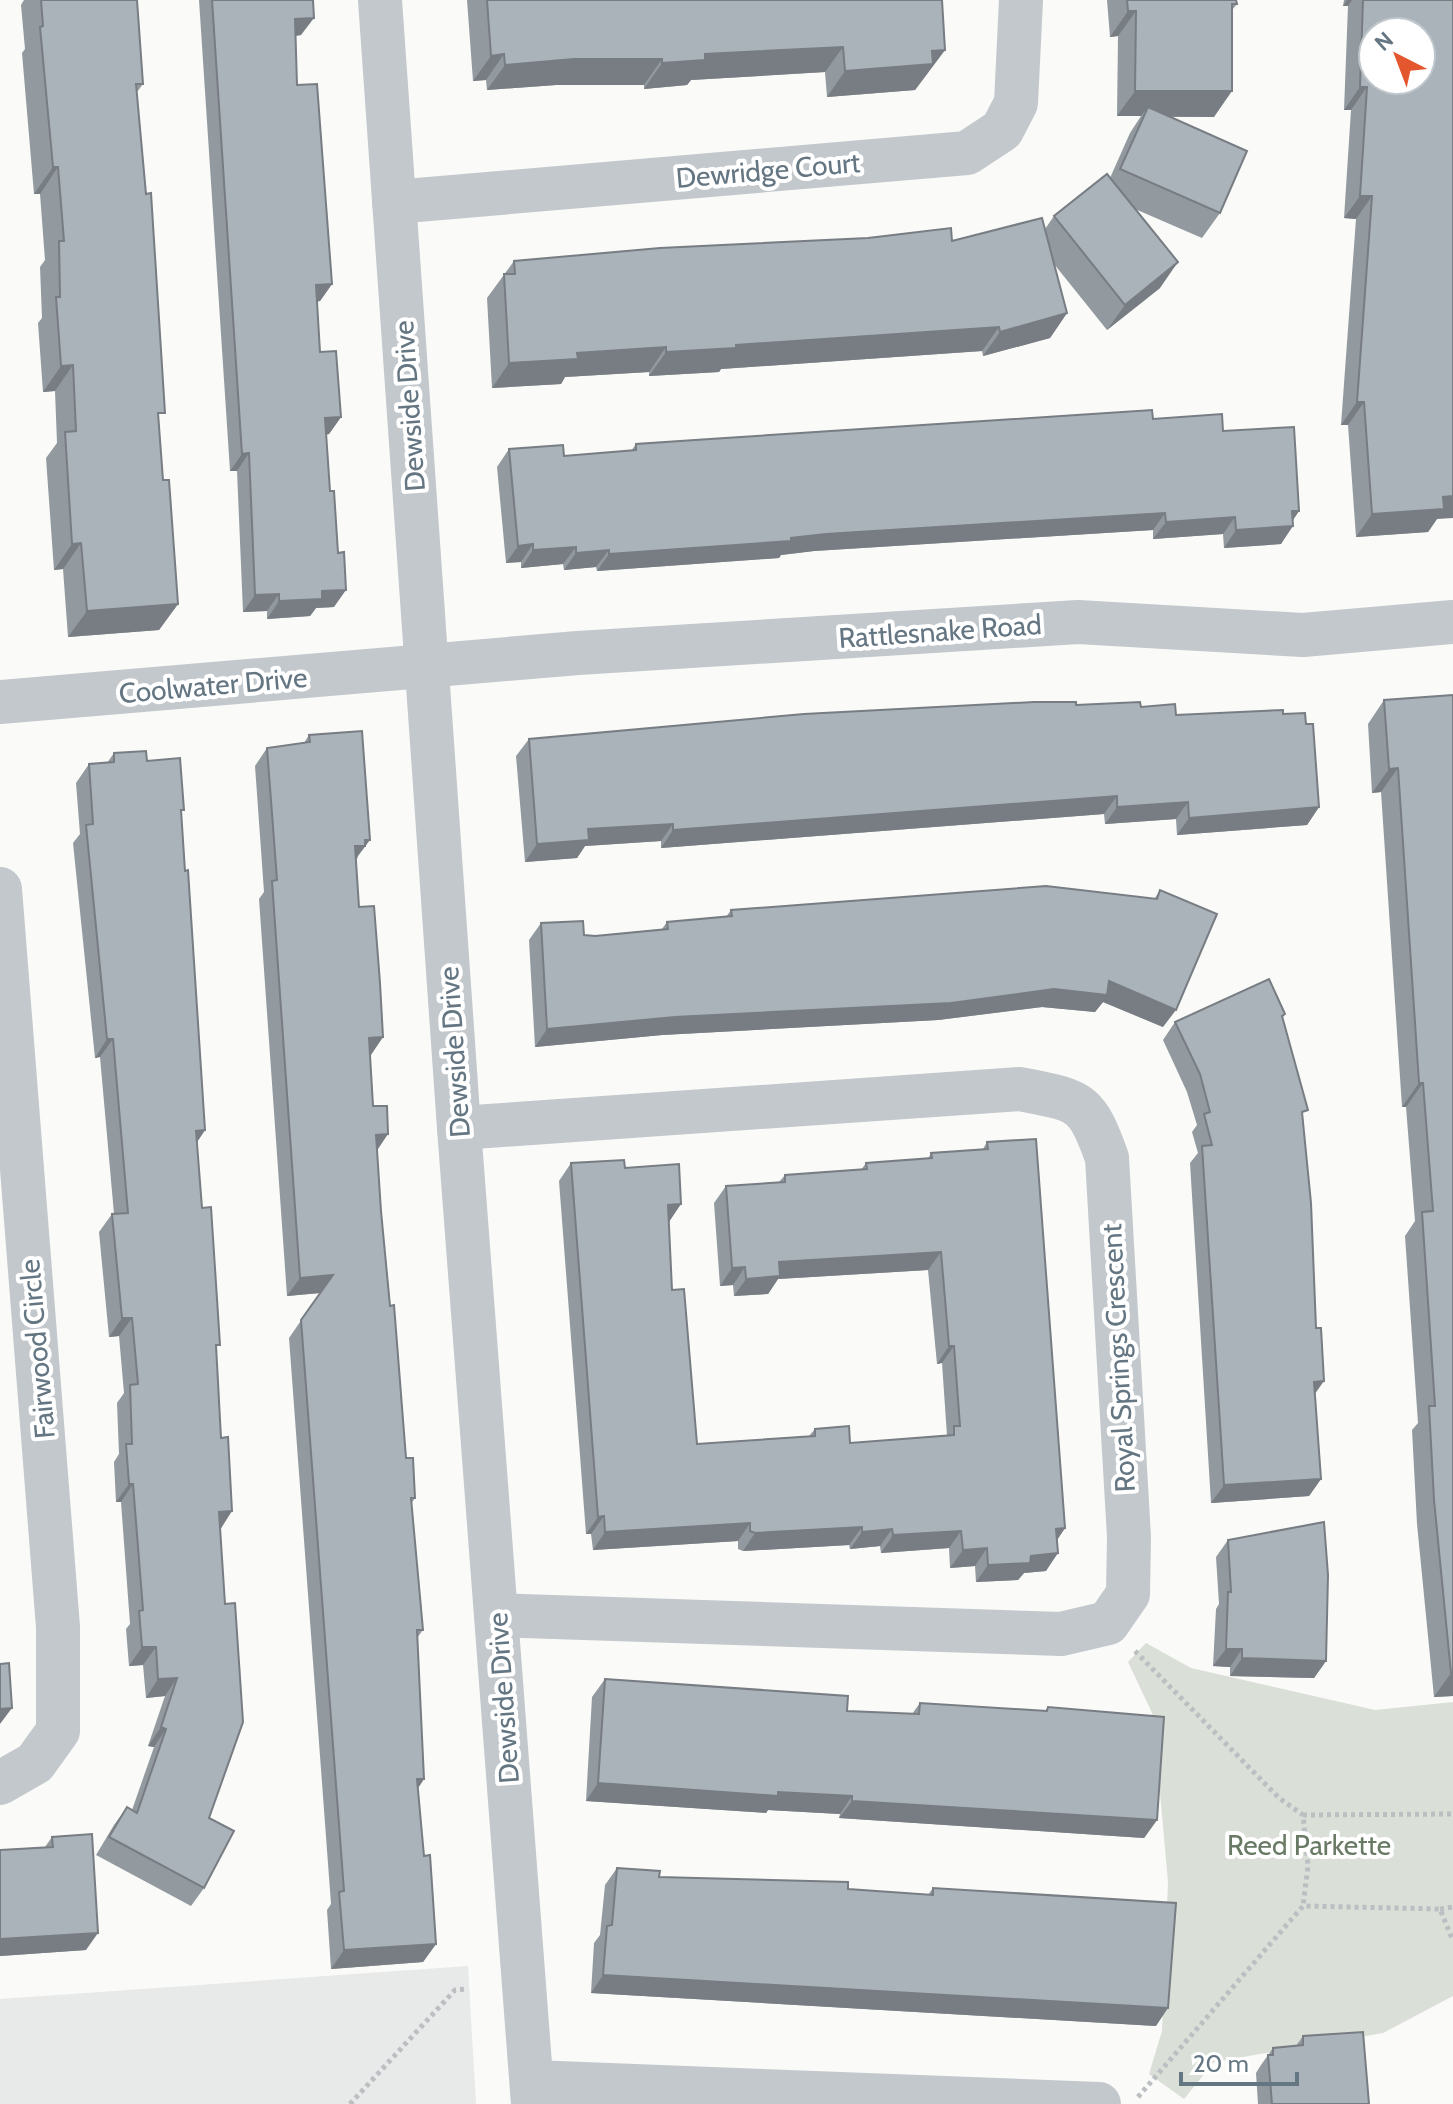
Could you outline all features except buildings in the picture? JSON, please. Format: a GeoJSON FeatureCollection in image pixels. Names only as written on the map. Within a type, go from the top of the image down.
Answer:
{"type":"FeatureCollection","features":[{"type":"Feature","properties":{"kind":"street","name":"Dewside Drive"},"geometry":{"type":"LineString","coordinates":[[380,0],[459,1128],[532,2093]]}},
{"type":"Feature","properties":{"kind":"street","name":"Dewridge Court"},"geometry":{"type":"LineString","coordinates":[[394,202],[967,153],[1002,130],[1016,103],[1021,0]]}},
{"type":"Feature","properties":{"kind":"street","name":"Rattlesnake Road"},"geometry":{"type":"LineString","coordinates":[[426,667],[578,653],[1078,622],[1303,635],[1453,622]]}},
{"type":"Feature","properties":{"kind":"street","name":"Coolwater Drive"},"geometry":{"type":"LineString","coordinates":[[0,702],[426,667]]}},
{"type":"Feature","properties":{"kind":"street","name":"Fairwood Circle"},"geometry":{"type":"LineString","coordinates":[[0,889],[58,1627],[58,1731],[35,1763],[0,1783]]}},
{"type":"Feature","properties":{"kind":"street","name":"Royal Springs Crescent"},"geometry":{"type":"LineString","coordinates":[[459,1128],[1020,1089],[1067,1098],[1092,1117],[1107,1158],[1129,1537],[1128,1594],[1108,1623]]}},
{"type":"Feature","properties":{"kind":"street"},"geometry":{"type":"LineString","coordinates":[[496,1615],[1061,1634],[1108,1623]]}},
{"type":"Feature","properties":{"kind":"street"},"geometry":{"type":"LineString","coordinates":[[532,2093],[1099,2104]]}},
{"type":"Feature","properties":{"kind":"path"},"geometry":{"type":"LineString","coordinates":[[1108,1623],[1279,1798],[1303,1815],[1453,1814]]}},
{"type":"Feature","properties":{"kind":"path"},"geometry":{"type":"LineString","coordinates":[[1132,2104],[1303,1906],[1308,1866],[1303,1815]]}},
{"type":"Feature","properties":{"kind":"path"},"geometry":{"type":"LineString","coordinates":[[1303,1906],[1453,1907]]}},
{"type":"Feature","properties":{"kind":"path"},"geometry":{"type":"LineString","coordinates":[[1440,1909],[1453,1941]]}},
{"type":"Feature","properties":{"kind":"path"},"geometry":{"type":"LineString","coordinates":[[350,2104],[455,1990],[468,1989]]}},
{"type":"Feature","properties":{"kind":"shaded area"},"geometry":{"type":"Polygon","coordinates":[[[468,1966],[476,2104],[0,2104],[0,1999],[468,1966]]]}},
{"type":"Feature","properties":{"kind":"green space","name":"Reed Parkette"},"geometry":{"type":"Polygon","coordinates":[[[1146,1643],[1191,1668],[1375,1710],[1453,1702],[1453,1996],[1383,2033],[1214,2062],[1184,2099],[1149,2074],[1162,2031],[1168,1882],[1153,1715],[1128,1662],[1146,1643]]]}}]}
